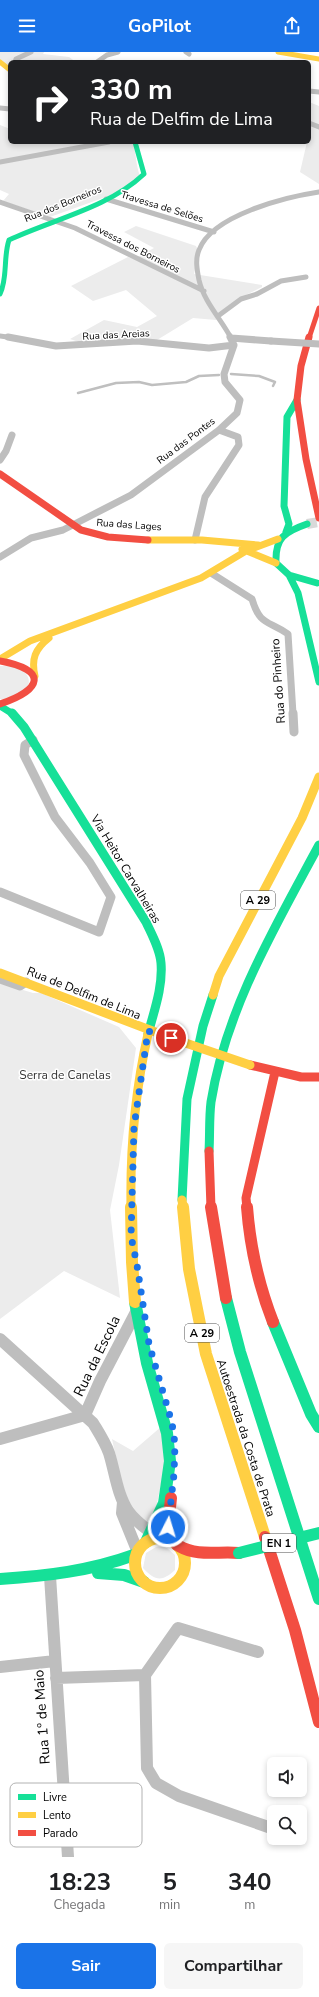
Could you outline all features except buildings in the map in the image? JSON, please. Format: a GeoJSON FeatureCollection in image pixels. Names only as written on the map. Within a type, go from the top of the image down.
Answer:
{"type":"FeatureCollection","features":[{"type":"Feature","properties":{"kind":"main road"},"geometry":{"type":"LineString","coordinates":[[278,52],[319,60]]}},
{"type":"Feature","properties":{"kind":"main road","name":"Rua dos Borneiros"},"geometry":{"type":"LineString","coordinates":[[0,294],[4,287],[0,268],[4,243],[23,232],[106,199],[137,184],[144,177],[139,154],[135,144]]}},
{"type":"Feature","properties":{"kind":"main road"},"geometry":{"type":"LineString","coordinates":[[319,308],[315,316],[301,366],[297,400],[306,459],[319,518]]}},
{"type":"Feature","properties":{"kind":"main road"},"geometry":{"type":"LineString","coordinates":[[286,532],[289,524],[284,506],[287,417],[297,400]]}},
{"type":"Feature","properties":{"kind":"main road","name":"Rua das Lages"},"geometry":{"type":"LineString","coordinates":[[0,474],[74,525],[95,536],[132,539],[195,540],[260,545]]}},
{"type":"Feature","properties":{"kind":"main road","name":"Rua das Lages"},"geometry":{"type":"LineString","coordinates":[[246,551],[278,539],[286,532],[306,524]]}},
{"type":"Feature","properties":{"kind":"main road"},"geometry":{"type":"LineString","coordinates":[[276,564],[274,552],[278,539]]}},
{"type":"Feature","properties":{"kind":"main road","name":"Rua das Lages"},"geometry":{"type":"LineString","coordinates":[[226,542],[276,564],[290,574],[317,583]]}},
{"type":"Feature","properties":{"kind":"main road"},"geometry":{"type":"LineString","coordinates":[[0,660],[30,641],[211,573],[246,551]]}},
{"type":"Feature","properties":{"kind":"main road"},"geometry":{"type":"LineString","coordinates":[[233,560],[251,557],[262,558]]}},
{"type":"Feature","properties":{"kind":"main road"},"geometry":{"type":"LineString","coordinates":[[290,574],[298,593],[319,682]]}},
{"type":"Feature","properties":{"kind":"main road"},"geometry":{"type":"LineString","coordinates":[[20,719],[18,709],[23,698],[35,687],[36,681],[31,664],[32,656],[38,646],[60,631]]}},
{"type":"Feature","properties":{"kind":"main road"},"geometry":{"type":"LineString","coordinates":[[0,660],[22,665],[35,676]]}},
{"type":"Feature","properties":{"kind":"main road","name":"Via Heitor Carvalheiras"},"geometry":{"type":"LineString","coordinates":[[0,705],[23,698]]}},
{"type":"Feature","properties":{"kind":"main road","name":"Via Heitor Carvalheiras"},"geometry":{"type":"LineString","coordinates":[[0,705],[11,711],[20,719],[146,922],[156,945],[161,964],[159,985],[148,1031],[134,1127],[131,1236],[132,1273],[137,1310],[150,1377],[167,1436],[169,1464],[165,1498],[149,1538]]}},
{"type":"Feature","properties":{"kind":"main road","name":"Autoestrada da Costa de Prata"},"geometry":{"type":"LineString","coordinates":[[319,777],[302,818],[238,937],[219,976],[205,1018],[187,1099],[181,1194],[189,1269],[206,1354],[295,1630],[319,1722]]}},
{"type":"Feature","properties":{"kind":"main road","name":"Autoestrada da Costa de Prata"},"geometry":{"type":"LineString","coordinates":[[319,845],[249,977],[226,1042],[211,1103],[208,1172],[214,1237],[227,1305],[240,1352],[319,1599]]}},
{"type":"Feature","properties":{"kind":"main road","name":"Rua de Delfim de Lima"},"geometry":{"type":"LineString","coordinates":[[0,973],[148,1031],[250,1065],[301,1077],[319,1077]]}},
{"type":"Feature","properties":{"kind":"main road"},"geometry":{"type":"LineString","coordinates":[[275,1072],[246,1198],[249,1234],[266,1304],[312,1414],[319,1427]]}},
{"type":"Feature","properties":{"kind":"main road","name":"Via Heitor Carvalheiras"},"geometry":{"type":"LineString","coordinates":[[131,1236],[149,1344],[173,1430],[175,1444],[174,1474],[168,1527],[178,1545]]}},
{"type":"Feature","properties":{"kind":"main road","name":"EN 1"},"geometry":{"type":"LineString","coordinates":[[214,1562],[239,1553],[319,1533]]}},
{"type":"Feature","properties":{"kind":"main road"},"geometry":{"type":"LineString","coordinates":[[0,1579],[50,1576],[79,1572],[116,1563],[136,1553],[149,1538]]}},
{"type":"Feature","properties":{"kind":"main road","name":"EN 1"},"geometry":{"type":"LineString","coordinates":[[165,1539],[178,1545],[188,1553],[197,1556],[220,1552],[239,1553]]}},
{"type":"Feature","properties":{"kind":"main road"},"geometry":{"type":"LineString","coordinates":[[178,1545],[186,1560],[183,1574]]}},
{"type":"Feature","properties":{"kind":"main road"},"geometry":{"type":"LineString","coordinates":[[136,1553],[134,1570],[144,1582]]}},
{"type":"Feature","properties":{"kind":"main road"},"geometry":{"type":"LineString","coordinates":[[79,1572],[116,1573],[154,1586],[165,1586],[176,1582],[183,1574],[195,1567]]}},
{"type":"Feature","properties":{"kind":"street"},"geometry":{"type":"LineString","coordinates":[[15,60],[31,52]]}},
{"type":"Feature","properties":{"kind":"street"},"geometry":{"type":"LineString","coordinates":[[100,60],[107,55],[118,52]]}},
{"type":"Feature","properties":{"kind":"street"},"geometry":{"type":"LineString","coordinates":[[0,162],[98,144]]}},
{"type":"Feature","properties":{"kind":"street"},"geometry":{"type":"LineString","coordinates":[[234,345],[200,282],[197,265],[200,248],[214,232],[228,221],[261,206],[285,198],[319,192]]}},
{"type":"Feature","properties":{"kind":"street","name":"Travessa de Selões"},"geometry":{"type":"LineString","coordinates":[[106,199],[214,232]]}},
{"type":"Feature","properties":{"kind":"street","name":"Travessa dos Borneiros"},"geometry":{"type":"LineString","coordinates":[[0,202],[53,220],[109,243],[204,291]]}},
{"type":"Feature","properties":{"kind":"street"},"geometry":{"type":"LineString","coordinates":[[218,316],[241,299],[257,294],[281,281],[306,277]]}},
{"type":"Feature","properties":{"kind":"street","name":"Rua das Areias"},"geometry":{"type":"LineString","coordinates":[[0,336],[56,346],[137,341],[209,348],[234,345]]}},
{"type":"Feature","properties":{"kind":"street"},"geometry":{"type":"LineString","coordinates":[[231,338],[319,344]]}},
{"type":"Feature","properties":{"kind":"street","name":"Rua das Pontes"},"geometry":{"type":"LineString","coordinates":[[0,557],[31,538],[63,530],[131,495],[219,430],[237,413],[240,405],[240,400],[225,382],[224,374],[234,345]]}},
{"type":"Feature","properties":{"kind":"street"},"geometry":{"type":"LineString","coordinates":[[195,540],[205,496],[239,445],[238,437],[219,430]]}},
{"type":"Feature","properties":{"kind":"street"},"geometry":{"type":"LineString","coordinates":[[0,460],[12,435]]}},
{"type":"Feature","properties":{"kind":"street","name":"Rua do Pinheiro"},"geometry":{"type":"LineString","coordinates":[[211,573],[252,599],[255,611],[263,622],[280,627],[288,634],[294,732]]}},
{"type":"Feature","properties":{"kind":"street"},"geometry":{"type":"LineString","coordinates":[[0,892],[99,932],[111,897],[90,863],[55,818],[35,780],[24,755],[25,745],[33,740]]}},
{"type":"Feature","properties":{"kind":"street"},"geometry":{"type":"LineString","coordinates":[[0,979],[20,986],[26,982]]}},
{"type":"Feature","properties":{"kind":"street","name":"Rua da Escola"},"geometry":{"type":"LineString","coordinates":[[137,1310],[100,1381],[85,1415],[102,1433],[107,1443],[123,1501],[132,1518],[149,1538],[165,1539]]}},
{"type":"Feature","properties":{"kind":"street"},"geometry":{"type":"LineString","coordinates":[[0,1339],[85,1415]]}},
{"type":"Feature","properties":{"kind":"street"},"geometry":{"type":"LineString","coordinates":[[0,1439],[85,1415]]}},
{"type":"Feature","properties":{"kind":"street","name":"Rua da Escola"},"geometry":{"type":"LineString","coordinates":[[123,1501],[122,1513],[136,1553]]}},
{"type":"Feature","properties":{"kind":"street","name":"Rua 1º de Maio"},"geometry":{"type":"LineString","coordinates":[[50,1576],[63,1783]]}},
{"type":"Feature","properties":{"kind":"street"},"geometry":{"type":"LineString","coordinates":[[258,1652],[178,1628],[145,1675],[147,1768],[156,1783],[179,1796],[267,1827]]}},
{"type":"Feature","properties":{"kind":"street"},"geometry":{"type":"LineString","coordinates":[[0,1667],[55,1661]]}},
{"type":"Feature","properties":{"kind":"street"},"geometry":{"type":"LineString","coordinates":[[56,1678],[145,1675]]}},
{"type":"Feature","properties":{"kind":"street","name":"Rua 1º de Maio"},"geometry":{"type":"LineString","coordinates":[[67,1847],[68,1857]]}},
{"type":"Feature","properties":{"kind":"green space"},"geometry":{"type":"Polygon","coordinates":[[[0,52],[44,52],[43,54],[69,57],[73,60],[8,60],[8,69],[0,60],[0,52]]]}},
{"type":"Feature","properties":{"kind":"green space"},"geometry":{"type":"Polygon","coordinates":[[[311,103],[319,106],[319,184],[300,172],[307,144],[311,144],[311,103]]]}},
{"type":"Feature","properties":{"kind":"green space"},"geometry":{"type":"Polygon","coordinates":[[[0,125],[8,128],[8,144],[133,144],[140,176],[133,183],[114,194],[50,217],[3,201],[9,194],[0,190],[0,125]]]}},
{"type":"Feature","properties":{"kind":"green space"},"geometry":{"type":"Polygon","coordinates":[[[136,226],[196,246],[199,252],[194,274],[262,285],[262,287],[246,295],[216,320],[193,318],[157,340],[82,343],[70,339],[104,320],[137,327],[157,316],[126,290],[93,301],[71,286],[128,257],[134,259],[154,248],[124,232],[136,226]]]}},
{"type":"Feature","properties":{"kind":"green space"},"geometry":{"type":"Polygon","coordinates":[[[0,666],[13,667],[22,670],[27,676],[29,682],[27,688],[21,694],[12,698],[0,699],[0,666]]]}},
{"type":"Feature","properties":{"kind":"green space","name":"Serra de Canelas"},"geometry":{"type":"Polygon","coordinates":[[[0,983],[33,993],[41,993],[119,1027],[136,1048],[119,1165],[110,1210],[120,1298],[64,1271],[0,1319],[0,983]]]}},
{"type":"Feature","properties":{"kind":"green space"},"geometry":{"type":"Polygon","coordinates":[[[162,1426],[165,1464],[154,1518],[148,1523],[133,1516],[120,1475],[112,1439],[133,1451],[162,1426]]]}},
{"type":"Feature","properties":{"kind":"green space"},"geometry":{"type":"Polygon","coordinates":[[[162,1546],[167,1548],[175,1555],[175,1570],[166,1577],[155,1578],[143,1568],[146,1553],[156,1547],[162,1546]]]}},
{"type":"Feature","properties":{"kind":"waterway"},"geometry":{"type":"LineString","coordinates":[[231,374],[259,376],[275,382],[273,386]]}},
{"type":"Feature","properties":{"kind":"waterway"},"geometry":{"type":"LineString","coordinates":[[78,393],[116,383],[139,382],[152,385],[186,382],[199,376],[219,375]]}},
{"type":"Feature","properties":{"kind":"tunnel"},"geometry":{"type":"LineString","coordinates":[[307,524],[319,522]]}},
{"type":"Feature","properties":{"kind":"traffic: fast"},"geometry":{"type":"LineString","coordinates":[[0,294],[3,287],[6,253],[9,240],[101,202],[134,184],[144,174],[136,144]]}},
{"type":"Feature","properties":{"kind":"traffic: fast"},"geometry":{"type":"LineString","coordinates":[[286,532],[289,524],[284,506],[287,417],[297,400]]}},
{"type":"Feature","properties":{"kind":"traffic: fast"},"geometry":{"type":"LineString","coordinates":[[307,524],[292,529],[282,536],[276,547],[276,563],[289,575],[317,583]]}},
{"type":"Feature","properties":{"kind":"traffic: fast"},"geometry":{"type":"LineString","coordinates":[[289,575],[298,593],[319,682]]}},
{"type":"Feature","properties":{"kind":"traffic: fast"},"geometry":{"type":"LineString","coordinates":[[0,706],[12,713],[24,727],[151,932],[159,953],[161,963],[161,981],[148,1034]]}},
{"type":"Feature","properties":{"kind":"traffic: fast"},"geometry":{"type":"LineString","coordinates":[[209,1151],[211,1103],[218,1068],[228,1035],[240,1002],[269,938],[319,845]]}},
{"type":"Feature","properties":{"kind":"traffic: fast"},"geometry":{"type":"LineString","coordinates":[[182,1200],[187,1099],[203,1026],[213,995]]}},
{"type":"Feature","properties":{"kind":"traffic: fast"},"geometry":{"type":"LineString","coordinates":[[226,1298],[240,1352],[319,1599]]}},
{"type":"Feature","properties":{"kind":"traffic: fast"},"geometry":{"type":"LineString","coordinates":[[135,1302],[147,1363],[167,1433],[170,1461],[164,1503],[159,1517],[146,1542]]}},
{"type":"Feature","properties":{"kind":"traffic: fast"},"geometry":{"type":"LineString","coordinates":[[273,1322],[311,1414],[319,1427]]}},
{"type":"Feature","properties":{"kind":"traffic: fast"},"geometry":{"type":"LineString","coordinates":[[239,1553],[319,1533]]}},
{"type":"Feature","properties":{"kind":"traffic: fast"},"geometry":{"type":"LineString","coordinates":[[0,1579],[51,1575],[85,1569],[101,1566],[134,1555]]}},
{"type":"Feature","properties":{"kind":"traffic: fast"},"geometry":{"type":"LineString","coordinates":[[98,1573],[124,1575],[144,1582]]}},
{"type":"Feature","properties":{"kind":"traffic: slow"},"geometry":{"type":"LineString","coordinates":[[278,52],[319,59]]}},
{"type":"Feature","properties":{"kind":"traffic: slow"},"geometry":{"type":"LineString","coordinates":[[0,62],[8,68]]}},
{"type":"Feature","properties":{"kind":"traffic: slow"},"geometry":{"type":"LineString","coordinates":[[0,659],[30,641],[201,578],[246,551],[278,539]]}},
{"type":"Feature","properties":{"kind":"traffic: slow"},"geometry":{"type":"LineString","coordinates":[[148,540],[202,540],[258,545]]}},
{"type":"Feature","properties":{"kind":"traffic: slow"},"geometry":{"type":"LineString","coordinates":[[242,549],[276,563]]}},
{"type":"Feature","properties":{"kind":"traffic: slow"},"geometry":{"type":"LineString","coordinates":[[35,676],[33,664],[34,654],[49,638]]}},
{"type":"Feature","properties":{"kind":"traffic: slow"},"geometry":{"type":"LineString","coordinates":[[213,995],[219,976],[302,818],[319,777]]}},
{"type":"Feature","properties":{"kind":"traffic: slow"},"geometry":{"type":"LineString","coordinates":[[0,973],[171,1038]]}},
{"type":"Feature","properties":{"kind":"traffic: slow"},"geometry":{"type":"LineString","coordinates":[[135,1302],[131,1252],[132,1151],[139,1080],[148,1034]]}},
{"type":"Feature","properties":{"kind":"traffic: slow"},"geometry":{"type":"LineString","coordinates":[[171,1038],[250,1065]]}},
{"type":"Feature","properties":{"kind":"traffic: slow"},"geometry":{"type":"LineString","coordinates":[[182,1200],[189,1269],[206,1354],[265,1537]]}},
{"type":"Feature","properties":{"kind":"traffic: slow"},"geometry":{"type":"LineString","coordinates":[[155,1538],[165,1538],[178,1545],[185,1558],[185,1563],[185,1568],[178,1581],[165,1588],[155,1588],[146,1584],[139,1577],[135,1568],[135,1558],[139,1549],[146,1542],[155,1538]]}},
{"type":"Feature","properties":{"kind":"traffic: jam"},"geometry":{"type":"LineString","coordinates":[[319,308],[315,316],[301,366],[297,400],[306,459],[319,518]]}},
{"type":"Feature","properties":{"kind":"traffic: jam"},"geometry":{"type":"LineString","coordinates":[[0,474],[81,530],[108,537],[148,540]]}},
{"type":"Feature","properties":{"kind":"traffic: jam"},"geometry":{"type":"LineString","coordinates":[[0,661],[16,664],[27,669],[34,674],[35,681],[33,687],[26,693],[15,699],[0,704]]}},
{"type":"Feature","properties":{"kind":"traffic: jam"},"geometry":{"type":"LineString","coordinates":[[250,1065],[301,1077],[319,1077]]}},
{"type":"Feature","properties":{"kind":"traffic: jam"},"geometry":{"type":"LineString","coordinates":[[273,1322],[266,1304],[249,1234],[246,1198],[275,1072]]}},
{"type":"Feature","properties":{"kind":"traffic: jam"},"geometry":{"type":"LineString","coordinates":[[209,1151],[209,1188],[211,1207],[226,1298]]}},
{"type":"Feature","properties":{"kind":"traffic: jam"},"geometry":{"type":"LineString","coordinates":[[171,1498],[168,1527],[177,1545]]}},
{"type":"Feature","properties":{"kind":"traffic: jam"},"geometry":{"type":"LineString","coordinates":[[265,1537],[295,1630],[319,1722]]}},
{"type":"Feature","properties":{"kind":"traffic: jam"},"geometry":{"type":"LineString","coordinates":[[179,1546],[186,1550],[201,1553],[239,1553]]}},
{"type":"Feature","properties":{"kind":"route"},"geometry":{"type":"LineString","coordinates":[[168,1527],[174,1474],[175,1444],[172,1423],[159,1385],[149,1344],[131,1236],[134,1127],[148,1031],[171,1038]]}}]}
